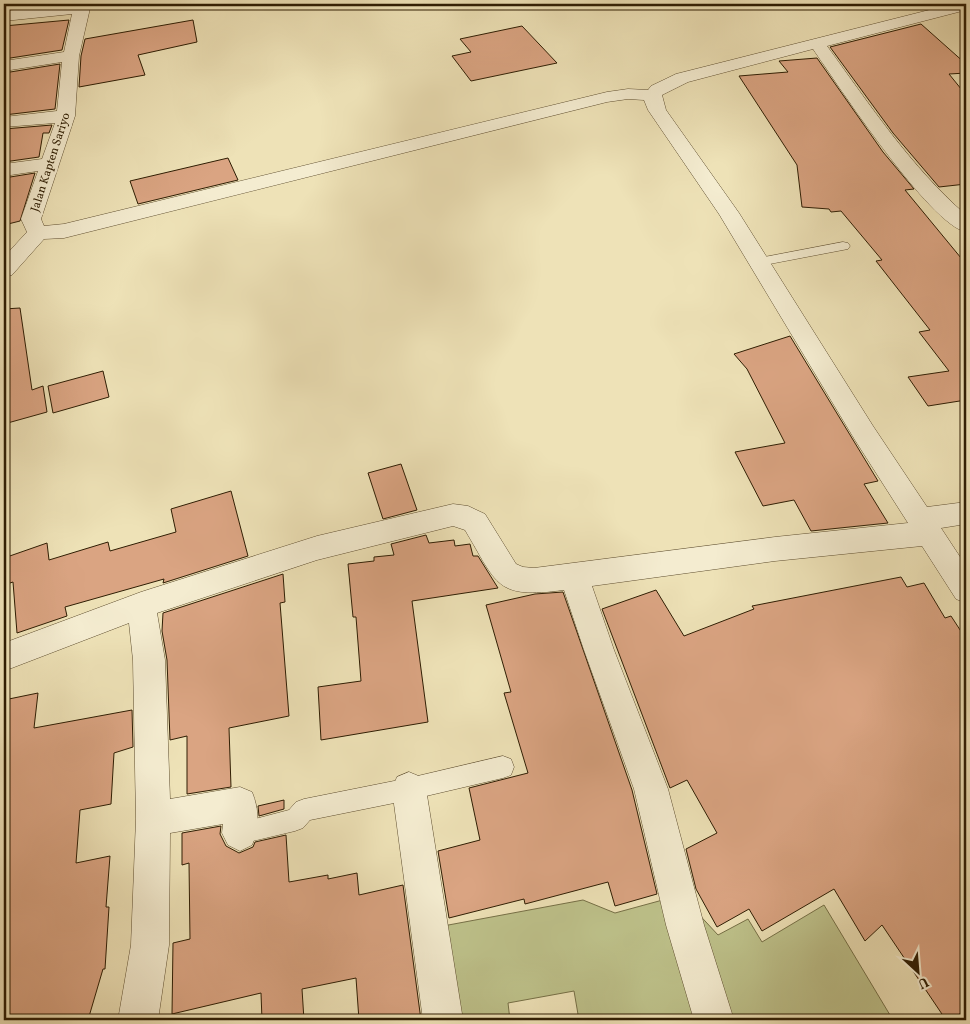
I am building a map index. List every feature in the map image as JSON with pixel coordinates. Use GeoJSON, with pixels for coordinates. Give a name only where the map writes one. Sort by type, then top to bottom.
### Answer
{"type":"FeatureCollection","features":[{"type":"Feature","properties":{"kind":"street"},"geometry":{"type":"LineString","coordinates":[[903,4],[920,16]]}},
{"type":"Feature","properties":{"kind":"street"},"geometry":{"type":"LineString","coordinates":[[4,16],[83,6]]}},
{"type":"Feature","properties":{"kind":"street","name":"Jalan Kapten Sariyo"},"geometry":{"type":"LineString","coordinates":[[22,244],[33,225],[32,219],[66,116],[72,56],[83,6]]}},
{"type":"Feature","properties":{"kind":"street"},"geometry":{"type":"LineString","coordinates":[[965,6],[816,42],[682,78],[663,86],[653,95],[655,105],[662,118],[729,214],[864,433],[966,590]]}},
{"type":"Feature","properties":{"kind":"street"},"geometry":{"type":"LineString","coordinates":[[816,42],[909,168],[936,198],[966,226]]}},
{"type":"Feature","properties":{"kind":"street"},"geometry":{"type":"LineString","coordinates":[[4,66],[72,56]]}},
{"type":"Feature","properties":{"kind":"street","name":"Jalan Kapten Sariyo"},"geometry":{"type":"LineString","coordinates":[[22,244],[64,231],[607,97],[628,94],[653,95]]}},
{"type":"Feature","properties":{"kind":"street"},"geometry":{"type":"LineString","coordinates":[[4,122],[66,116]]}},
{"type":"Feature","properties":{"kind":"street"},"geometry":{"type":"LineString","coordinates":[[4,170],[50,164]]}},
{"type":"Feature","properties":{"kind":"street"},"geometry":{"type":"LineString","coordinates":[[4,270],[22,244]]}},
{"type":"Feature","properties":{"kind":"street"},"geometry":{"type":"LineString","coordinates":[[4,657],[141,605],[317,548],[453,515],[468,516],[475,522],[506,573],[519,580],[534,581],[926,526],[966,513]]}},
{"type":"Feature","properties":{"kind":"street"},"geometry":{"type":"LineString","coordinates":[[574,574],[598,650],[651,788],[685,925],[714,1020]]}},
{"type":"Feature","properties":{"kind":"street"},"geometry":{"type":"LineString","coordinates":[[138,1020],[150,946],[153,820],[149,660],[141,605]]}},
{"type":"Feature","properties":{"kind":"street"},"geometry":{"type":"LineString","coordinates":[[409,789],[443,1020]]}},
{"type":"Feature","properties":{"kind":"street"},"geometry":{"type":"LineString","coordinates":[[153,820],[240,804],[240,833]]}},
{"type":"Feature","properties":{"kind":"lane"},"geometry":{"type":"LineString","coordinates":[[759,262],[843,246]]}},
{"type":"Feature","properties":{"kind":"lane"},"geometry":{"type":"LineString","coordinates":[[240,833],[295,820],[304,810],[409,789],[503,767]]}},
{"type":"Feature","properties":{"kind":"green space"},"geometry":{"type":"Polygon","coordinates":[[[681,895],[718,935],[748,919],[762,942],[824,905],[893,1020],[579,1020],[574,991],[508,1003],[510,1020],[458,1020],[443,926],[583,900],[615,913],[681,895]]]}},
{"type":"Feature","properties":{"kind":"building"},"geometry":{"type":"Polygon","coordinates":[[[69,20],[62,50],[4,59],[4,26],[69,20]]]}},
{"type":"Feature","properties":{"kind":"building"},"geometry":{"type":"Polygon","coordinates":[[[193,20],[197,42],[138,55],[145,75],[79,87],[81,56],[85,39],[193,20]]]}},
{"type":"Feature","properties":{"kind":"building"},"geometry":{"type":"Polygon","coordinates":[[[921,24],[966,64],[966,73],[949,74],[966,95],[966,184],[939,187],[893,133],[830,47],[921,24]]]}},
{"type":"Feature","properties":{"kind":"building"},"geometry":{"type":"Polygon","coordinates":[[[522,26],[557,63],[471,81],[452,56],[471,52],[460,39],[522,26]]]}},
{"type":"Feature","properties":{"kind":"building"},"geometry":{"type":"Polygon","coordinates":[[[817,58],[883,152],[914,189],[905,190],[966,264],[966,400],[928,406],[908,377],[949,371],[919,332],[930,330],[876,261],[882,260],[841,211],[831,212],[829,209],[802,207],[797,165],[739,76],[788,72],[779,61],[817,58]]]}},
{"type":"Feature","properties":{"kind":"building"},"geometry":{"type":"Polygon","coordinates":[[[60,64],[55,109],[4,115],[4,73],[60,64]]]}},
{"type":"Feature","properties":{"kind":"building"},"geometry":{"type":"Polygon","coordinates":[[[52,125],[49,133],[43,133],[39,157],[4,162],[4,129],[52,125]]]}},
{"type":"Feature","properties":{"kind":"building"},"geometry":{"type":"Polygon","coordinates":[[[228,158],[238,180],[138,204],[130,181],[228,158]]]}},
{"type":"Feature","properties":{"kind":"building"},"geometry":{"type":"Polygon","coordinates":[[[35,173],[20,221],[4,225],[4,178],[35,173]]]}},
{"type":"Feature","properties":{"kind":"building"},"geometry":{"type":"Polygon","coordinates":[[[20,308],[32,390],[43,386],[47,412],[4,424],[4,309],[20,308]]]}},
{"type":"Feature","properties":{"kind":"building"},"geometry":{"type":"Polygon","coordinates":[[[790,336],[878,481],[864,484],[888,523],[811,531],[794,500],[763,506],[735,452],[785,443],[747,369],[734,354],[790,336]]]}},
{"type":"Feature","properties":{"kind":"building"},"geometry":{"type":"Polygon","coordinates":[[[103,371],[109,397],[53,413],[48,386],[103,371]]]}},
{"type":"Feature","properties":{"kind":"building"},"geometry":{"type":"Polygon","coordinates":[[[401,464],[417,510],[383,519],[368,473],[401,464]]]}},
{"type":"Feature","properties":{"kind":"building"},"geometry":{"type":"Polygon","coordinates":[[[231,491],[248,556],[163,583],[164,579],[65,607],[67,616],[17,633],[13,582],[4,585],[4,558],[47,543],[49,560],[108,542],[110,551],[176,532],[171,509],[231,491]]]}},
{"type":"Feature","properties":{"kind":"building"},"geometry":{"type":"Polygon","coordinates":[[[426,535],[429,543],[454,540],[455,546],[470,544],[473,556],[478,556],[498,588],[412,601],[428,722],[321,740],[318,687],[361,681],[356,617],[353,617],[348,564],[374,561],[374,557],[394,555],[391,544],[426,535]]]}},
{"type":"Feature","properties":{"kind":"building"},"geometry":{"type":"Polygon","coordinates":[[[283,574],[285,602],[280,603],[289,716],[229,728],[231,787],[187,794],[187,736],[170,740],[167,660],[162,631],[163,613],[283,574]]]}},
{"type":"Feature","properties":{"kind":"building"},"geometry":{"type":"Polygon","coordinates":[[[901,577],[907,587],[924,583],[945,618],[951,616],[966,639],[966,1010],[950,1020],[946,1020],[882,925],[865,941],[834,889],[762,931],[749,909],[717,927],[696,889],[686,849],[717,833],[687,780],[670,788],[602,609],[656,590],[684,636],[754,609],[752,606],[901,577]]]}},
{"type":"Feature","properties":{"kind":"building"},"geometry":{"type":"Polygon","coordinates":[[[563,592],[632,790],[657,894],[615,906],[608,882],[525,904],[524,899],[449,918],[438,851],[480,840],[469,788],[528,773],[504,693],[511,692],[486,605],[535,594],[563,592]]]}},
{"type":"Feature","properties":{"kind":"building"},"geometry":{"type":"Polygon","coordinates":[[[38,693],[34,728],[132,710],[133,747],[114,753],[111,804],[80,810],[76,863],[110,856],[106,907],[109,907],[105,969],[103,969],[88,1020],[4,1020],[4,700],[38,693]]]}},
{"type":"Feature","properties":{"kind":"building"},"geometry":{"type":"Polygon","coordinates":[[[284,800],[284,809],[259,816],[258,806],[284,800]]]}},
{"type":"Feature","properties":{"kind":"building"},"geometry":{"type":"Polygon","coordinates":[[[221,826],[220,834],[226,846],[239,853],[253,847],[255,842],[286,835],[289,882],[328,875],[328,879],[357,873],[359,895],[403,885],[421,1020],[359,1020],[356,978],[302,989],[304,1020],[262,1020],[261,993],[172,1014],[173,943],[190,939],[189,863],[182,865],[182,833],[221,826]]]}}]}
